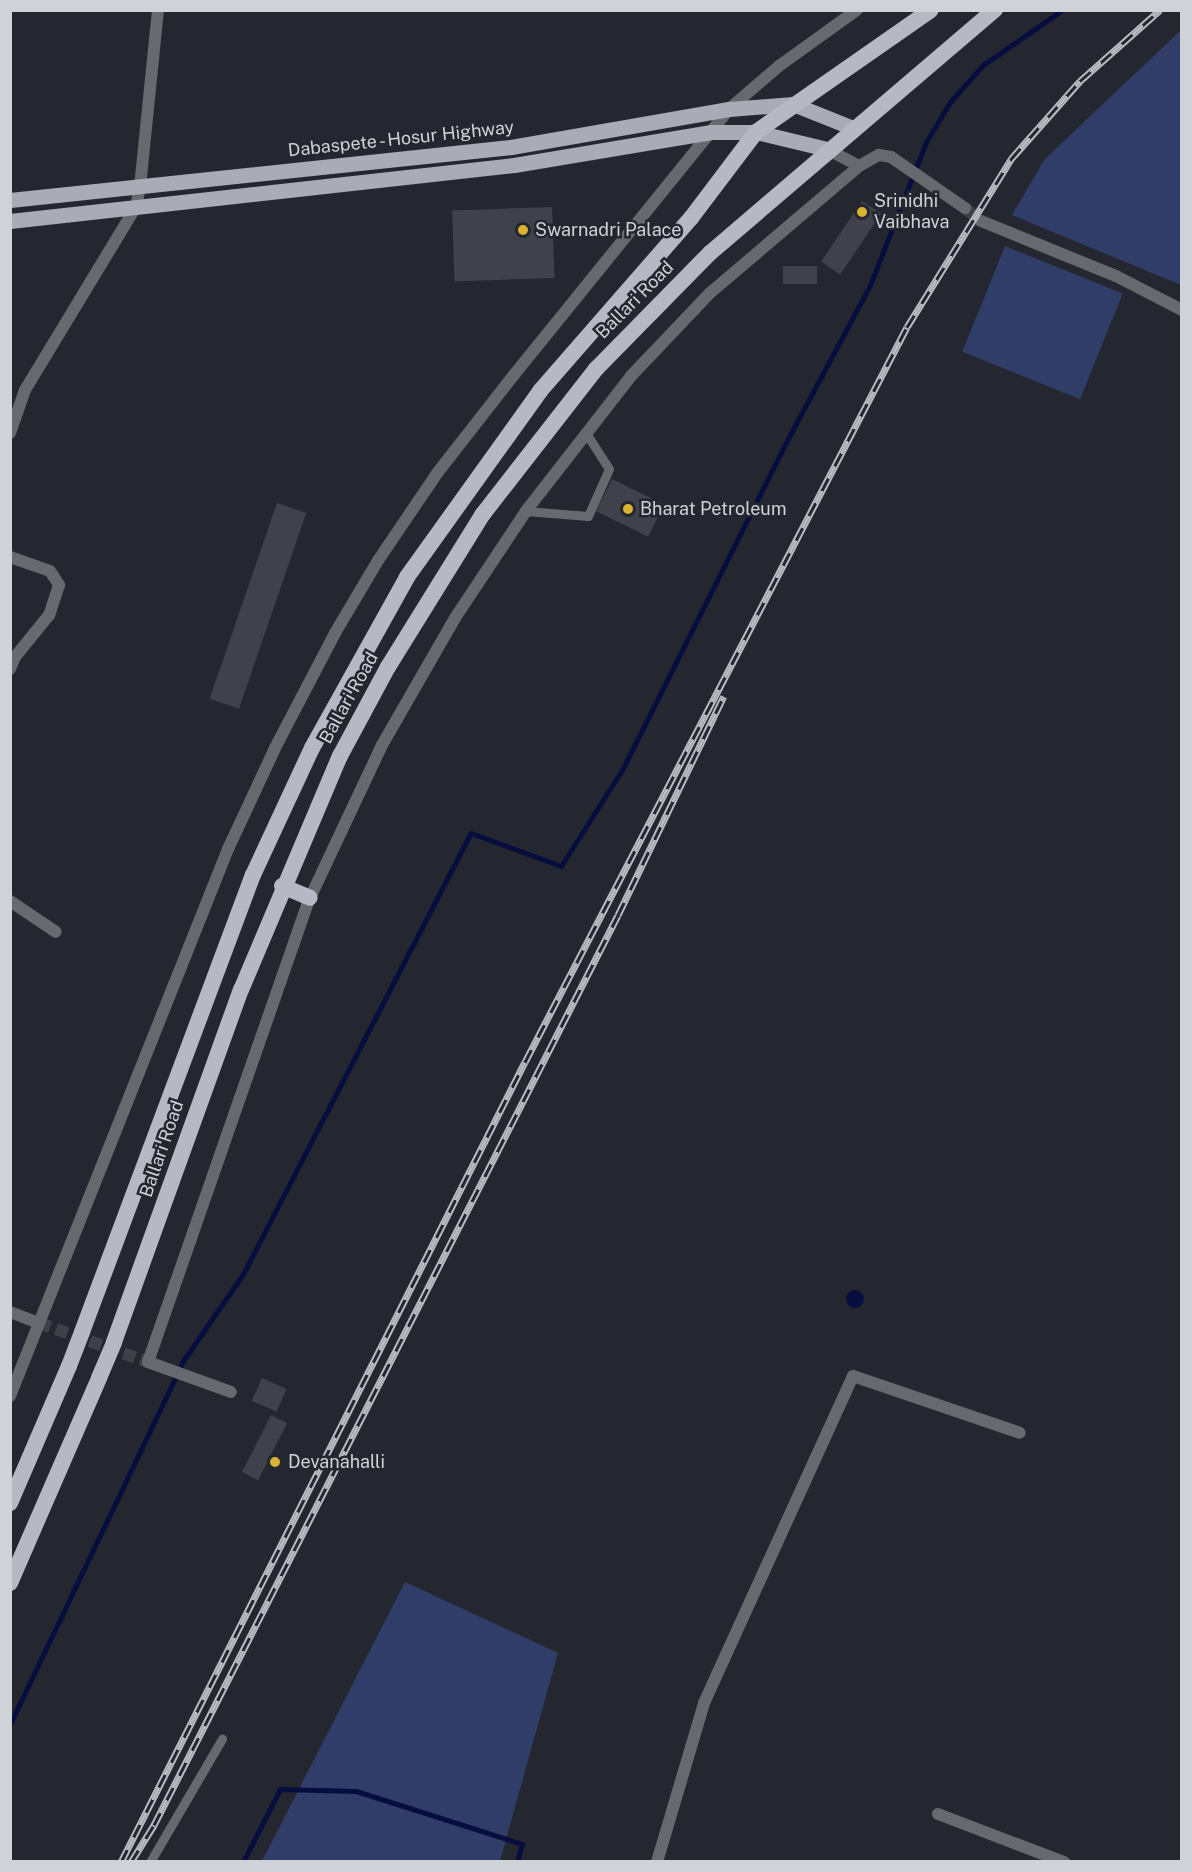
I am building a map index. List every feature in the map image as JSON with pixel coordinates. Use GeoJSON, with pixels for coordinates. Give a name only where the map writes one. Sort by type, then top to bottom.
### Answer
{"type":"FeatureCollection","features":[{"type":"Feature","properties":{"kind":"highway"},"geometry":{"type":"LineString","coordinates":[[793,104],[931,10]]}},
{"type":"Feature","properties":{"kind":"highway","name":"Ballari Road"},"geometry":{"type":"LineString","coordinates":[[10,1583],[114,1342],[208,1077],[282,886],[340,756],[377,687],[483,514],[596,369],[710,253],[827,149],[995,10]]}},
{"type":"Feature","properties":{"kind":"highway","name":"Ballari Road"},"geometry":{"type":"LineString","coordinates":[[10,1503],[69,1366],[249,885],[312,748],[365,648],[406,577],[540,391],[691,218],[756,132],[793,104]]}},
{"type":"Feature","properties":{"kind":"highway"},"geometry":{"type":"LineString","coordinates":[[282,886],[310,898]]}},
{"type":"Feature","properties":{"kind":"main road","name":"Dabaspete - Hosur Highway"},"geometry":{"type":"LineString","coordinates":[[10,200],[511,147],[729,110],[793,104]]}},
{"type":"Feature","properties":{"kind":"main road"},"geometry":{"type":"LineString","coordinates":[[793,104],[853,128]]}},
{"type":"Feature","properties":{"kind":"main road","name":"Dabaspete - Hosur Highway"},"geometry":{"type":"LineString","coordinates":[[10,220],[514,165],[711,132],[756,132],[827,149]]}},
{"type":"Feature","properties":{"kind":"street"},"geometry":{"type":"LineString","coordinates":[[10,433],[14,413],[25,390],[135,207],[140,187],[158,10]]}},
{"type":"Feature","properties":{"kind":"street"},"geometry":{"type":"LineString","coordinates":[[10,1396],[228,849],[274,748],[334,633],[438,472],[729,110],[779,66],[857,10]]}},
{"type":"Feature","properties":{"kind":"street"},"geometry":{"type":"LineString","coordinates":[[827,149],[860,166]]}},
{"type":"Feature","properties":{"kind":"street"},"geometry":{"type":"LineString","coordinates":[[231,1392],[148,1362],[310,898],[382,745],[456,618],[526,511],[631,376],[711,293],[860,166],[879,155],[891,157],[965,208]]}},
{"type":"Feature","properties":{"kind":"street"},"geometry":{"type":"LineString","coordinates":[[981,221],[1116,276],[1182,310]]}},
{"type":"Feature","properties":{"kind":"street"},"geometry":{"type":"LineString","coordinates":[[10,557],[50,571],[59,585],[49,615],[11,666]]}},
{"type":"Feature","properties":{"kind":"street"},"geometry":{"type":"LineString","coordinates":[[10,900],[56,932]]}},
{"type":"Feature","properties":{"kind":"street"},"geometry":{"type":"LineString","coordinates":[[10,1312],[39,1323]]}},
{"type":"Feature","properties":{"kind":"street"},"geometry":{"type":"LineString","coordinates":[[657,1862],[704,1702],[853,1376],[1020,1433]]}},
{"type":"Feature","properties":{"kind":"street"},"geometry":{"type":"LineString","coordinates":[[938,1814],[1064,1862]]}},
{"type":"Feature","properties":{"kind":"lane"},"geometry":{"type":"LineString","coordinates":[[526,511],[588,516],[609,469],[586,433]]}},
{"type":"Feature","properties":{"kind":"lane"},"geometry":{"type":"LineString","coordinates":[[150,1862],[222,1739]]}},
{"type":"Feature","properties":{"kind":"shaded area"},"geometry":{"type":"Polygon","coordinates":[[[1181,30],[1181,285],[1012,215],[1044,160],[1181,30]]]}},
{"type":"Feature","properties":{"kind":"shaded area"},"geometry":{"type":"Polygon","coordinates":[[[1005,246],[1123,294],[1080,399],[962,352],[1005,246]]]}},
{"type":"Feature","properties":{"kind":"shaded area"},"geometry":{"type":"Polygon","coordinates":[[[851,1290],[859,1290],[864,1295],[862,1306],[851,1308],[846,1303],[846,1295],[851,1290]]]}},
{"type":"Feature","properties":{"kind":"shaded area"},"geometry":{"type":"Polygon","coordinates":[[[405,1582],[558,1653],[500,1861],[262,1861],[405,1582]]]}},
{"type":"Feature","properties":{"kind":"building"},"geometry":{"type":"Polygon","coordinates":[[[862,201],[881,214],[840,274],[821,262],[862,201]]]}},
{"type":"Feature","properties":{"kind":"building"},"geometry":{"type":"Polygon","coordinates":[[[552,207],[554,278],[455,281],[452,210],[552,207]]]}},
{"type":"Feature","properties":{"kind":"building"},"geometry":{"type":"Polygon","coordinates":[[[783,266],[817,266],[817,284],[783,284],[783,266]]]}},
{"type":"Feature","properties":{"kind":"building"},"geometry":{"type":"Polygon","coordinates":[[[612,479],[664,504],[648,537],[596,511],[612,479]]]}},
{"type":"Feature","properties":{"kind":"building"},"geometry":{"type":"Polygon","coordinates":[[[277,503],[306,513],[239,709],[210,699],[277,503]]]}},
{"type":"Feature","properties":{"kind":"building"},"geometry":{"type":"Polygon","coordinates":[[[262,1378],[287,1389],[276,1412],[252,1401],[262,1378]]]}},
{"type":"Feature","properties":{"kind":"building"},"geometry":{"type":"Polygon","coordinates":[[[271,1415],[287,1423],[258,1480],[242,1472],[271,1415]]]}},
{"type":"Feature","properties":{"kind":"waterway"},"geometry":{"type":"LineString","coordinates":[[10,1724],[183,1361],[243,1274],[471,833],[561,866],[622,770],[783,448],[870,285],[926,142],[950,102],[983,65],[1062,10]]}},
{"type":"Feature","properties":{"kind":"waterway"},"geometry":{"type":"LineString","coordinates":[[243,1862],[280,1789],[356,1791],[522,1844],[517,1862]]}},
{"type":"Feature","properties":{"kind":"tunnel"},"geometry":{"type":"LineString","coordinates":[[965,208],[981,221]]}},
{"type":"Feature","properties":{"kind":"tunnel"},"geometry":{"type":"LineString","coordinates":[[39,1323],[148,1362]]}},
{"type":"Feature","properties":{"kind":"railway"},"geometry":{"type":"LineString","coordinates":[[121,1862],[525,1062],[907,327],[1011,159],[1080,81],[1160,10]]}},
{"type":"Feature","properties":{"kind":"railway"},"geometry":{"type":"LineString","coordinates":[[131,1862],[154,1825],[618,915],[724,696]]}},
{"type":"Feature","properties":{"kind":"place","name":"Srinidhi Vaibhava"},"geometry":{"type":"Point","coordinates":[862,212]}},
{"type":"Feature","properties":{"kind":"place","name":"Swarnadri Palace"},"geometry":{"type":"Point","coordinates":[523,230]}},
{"type":"Feature","properties":{"kind":"place","name":"Bharat Petroleum"},"geometry":{"type":"Point","coordinates":[628,509]}},
{"type":"Feature","properties":{"kind":"place","name":"Devanahalli"},"geometry":{"type":"Point","coordinates":[275,1462]}}]}
